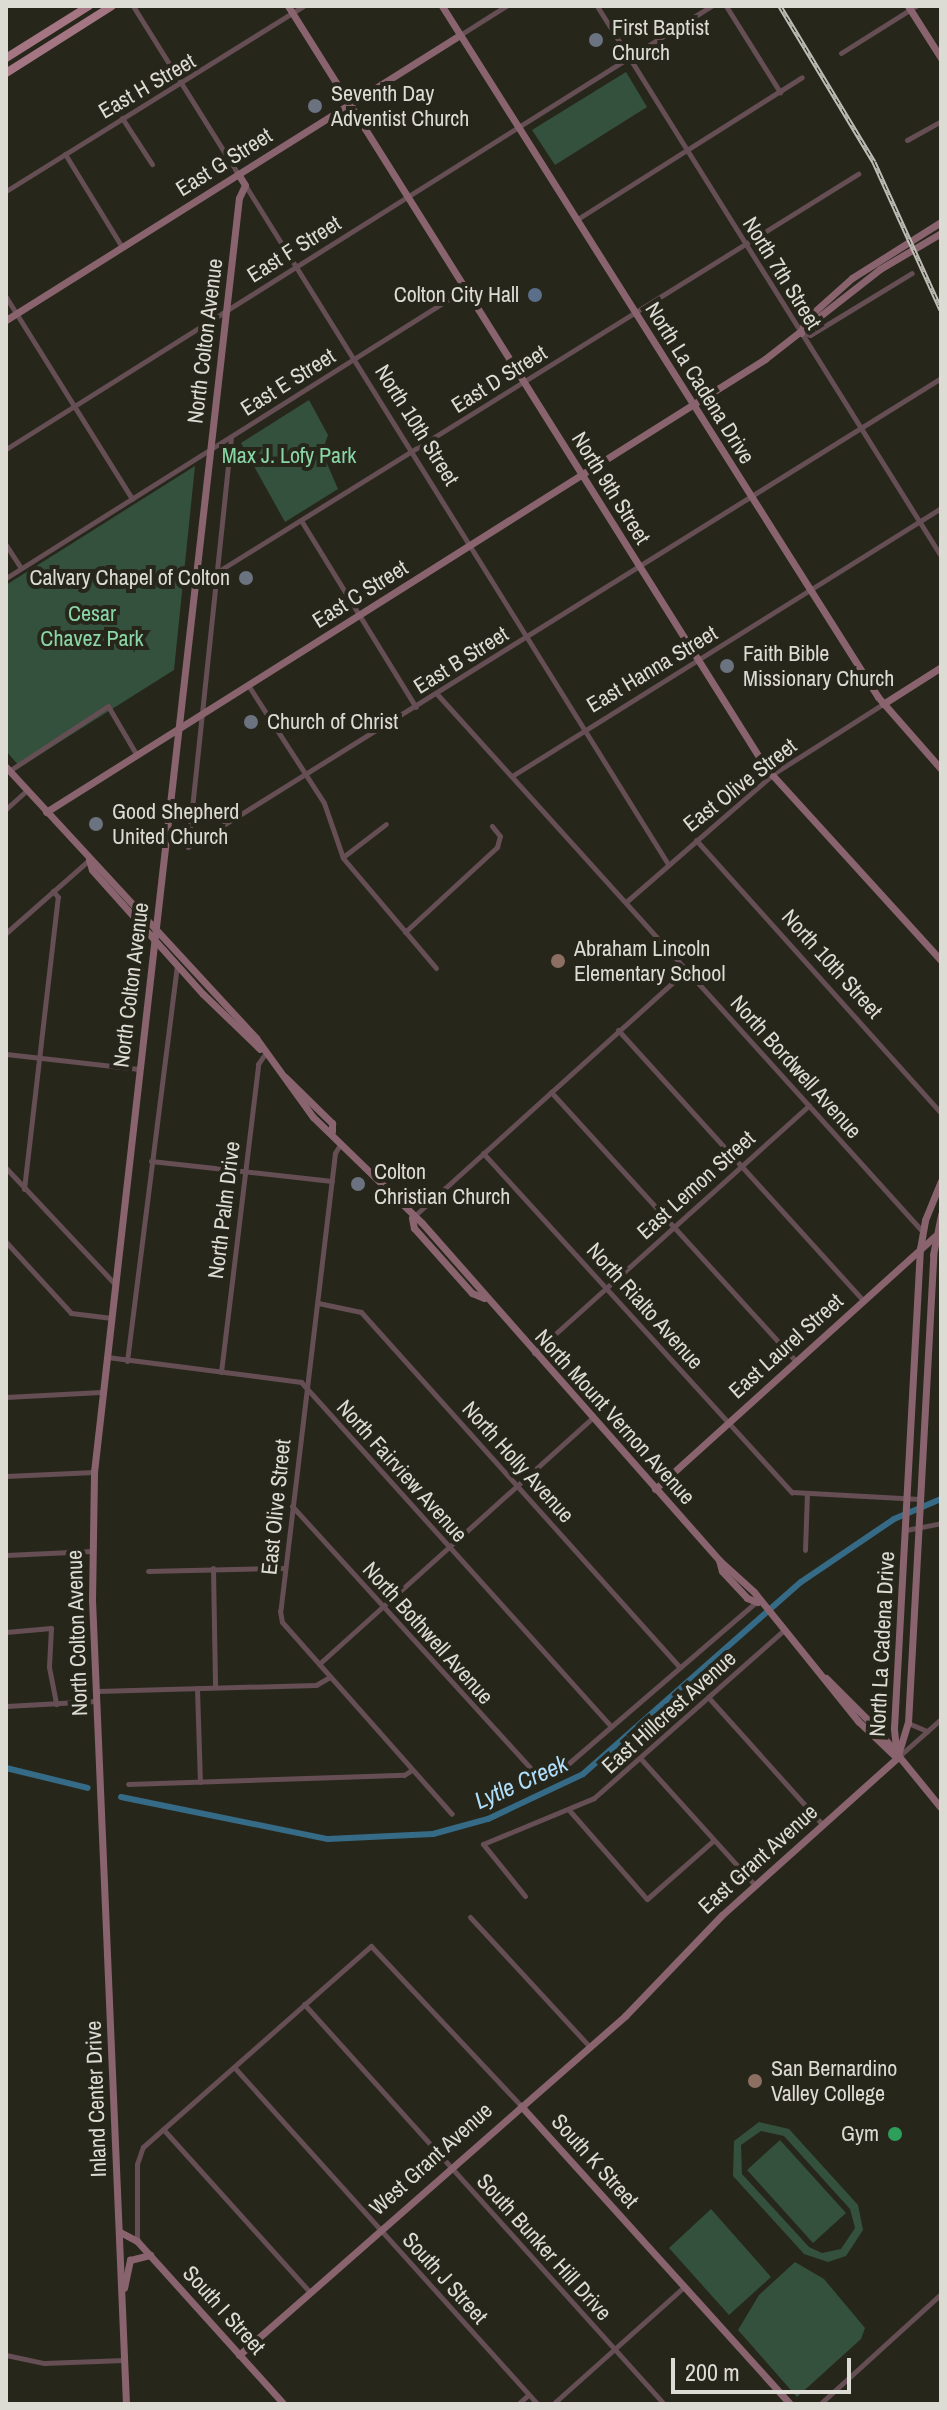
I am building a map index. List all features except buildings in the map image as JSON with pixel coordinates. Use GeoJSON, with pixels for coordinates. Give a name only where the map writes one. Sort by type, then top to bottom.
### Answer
{"type":"FeatureCollection","features":[{"type":"Feature","properties":{"kind":"main road"},"geometry":{"type":"LineString","coordinates":[[6,58],[89,6]]}},
{"type":"Feature","properties":{"kind":"main road"},"geometry":{"type":"LineString","coordinates":[[6,73],[112,6]]}},
{"type":"Feature","properties":{"kind":"street","name":"North 10th Street"},"geometry":{"type":"LineString","coordinates":[[133,6],[668,864]]}},
{"type":"Feature","properties":{"kind":"street","name":"East H Street"},"geometry":{"type":"LineString","coordinates":[[6,191],[273,28],[290,10],[303,6]]}},
{"type":"Feature","properties":{"kind":"street","name":"North La Cadena Drive"},"geometry":{"type":"LineString","coordinates":[[442,6],[883,704],[941,769]]}},
{"type":"Feature","properties":{"kind":"street"},"geometry":{"type":"LineString","coordinates":[[460,35],[506,6]]}},
{"type":"Feature","properties":{"kind":"street","name":"North 7th Street"},"geometry":{"type":"LineString","coordinates":[[597,6],[941,556]]}},
{"type":"Feature","properties":{"kind":"street","name":"East F Street"},"geometry":{"type":"LineString","coordinates":[[6,449],[711,6]]}},
{"type":"Feature","properties":{"kind":"street"},"geometry":{"type":"LineString","coordinates":[[726,6],[780,92]]}},
{"type":"Feature","properties":{"kind":"street"},"geometry":{"type":"LineString","coordinates":[[841,53],[911,7],[941,58]]}},
{"type":"Feature","properties":{"kind":"street","name":"North 9th Street"},"geometry":{"type":"LineString","coordinates":[[290,10],[698,660],[773,774],[941,960]]}},
{"type":"Feature","properties":{"kind":"street","name":"East G Street"},"geometry":{"type":"LineString","coordinates":[[6,320],[460,35]]}},
{"type":"Feature","properties":{"kind":"street"},"geometry":{"type":"LineString","coordinates":[[576,220],[802,77]]}},
{"type":"Feature","properties":{"kind":"street"},"geometry":{"type":"LineString","coordinates":[[122,118],[152,164]]}},
{"type":"Feature","properties":{"kind":"street"},"geometry":{"type":"LineString","coordinates":[[907,140],[941,121]]}},
{"type":"Feature","properties":{"kind":"street"},"geometry":{"type":"LineString","coordinates":[[65,154],[122,247]]}},
{"type":"Feature","properties":{"kind":"street","name":"East D Street"},"geometry":{"type":"LineString","coordinates":[[217,572],[858,174]]}},
{"type":"Feature","properties":{"kind":"street","name":"North Colton Avenue"},"geometry":{"type":"LineString","coordinates":[[101,1792],[92,1551],[94,1472],[101,1392],[239,198],[245,185]]}},
{"type":"Feature","properties":{"kind":"street"},"geometry":{"type":"LineString","coordinates":[[801,333],[805,320],[861,271],[941,222]]}},
{"type":"Feature","properties":{"kind":"street"},"geometry":{"type":"LineString","coordinates":[[801,333],[880,269],[941,233]]}},
{"type":"Feature","properties":{"kind":"street"},"geometry":{"type":"LineString","coordinates":[[801,333],[810,335],[912,273]]}},
{"type":"Feature","properties":{"kind":"street","name":"East E Street"},"geometry":{"type":"LineString","coordinates":[[6,578],[465,289]]}},
{"type":"Feature","properties":{"kind":"street"},"geometry":{"type":"LineString","coordinates":[[6,297],[132,499]]}},
{"type":"Feature","properties":{"kind":"street","name":"East C Street"},"geometry":{"type":"LineString","coordinates":[[46,812],[693,405],[801,333]]}},
{"type":"Feature","properties":{"kind":"street","name":"East B Street"},"geometry":{"type":"LineString","coordinates":[[188,847],[941,378]]}},
{"type":"Feature","properties":{"kind":"street","name":"North Colton Avenue"},"geometry":{"type":"LineString","coordinates":[[188,847],[231,437]]}},
{"type":"Feature","properties":{"kind":"street","name":"East Hanna Street"},"geometry":{"type":"LineString","coordinates":[[512,776],[941,508]]}},
{"type":"Feature","properties":{"kind":"street"},"geometry":{"type":"LineString","coordinates":[[302,522],[416,707]]}},
{"type":"Feature","properties":{"kind":"street"},"geometry":{"type":"LineString","coordinates":[[6,545],[21,568]]}},
{"type":"Feature","properties":{"kind":"street"},"geometry":{"type":"LineString","coordinates":[[883,704],[941,667]]}},
{"type":"Feature","properties":{"kind":"street"},"geometry":{"type":"LineString","coordinates":[[248,684],[335,825],[343,858],[436,968]]}},
{"type":"Feature","properties":{"kind":"street","name":"North Bordwell Avenue"},"geometry":{"type":"LineString","coordinates":[[437,694],[922,1232],[935,1238],[941,1254]]}},
{"type":"Feature","properties":{"kind":"street","name":"East Olive Street"},"geometry":{"type":"LineString","coordinates":[[626,902],[773,774],[883,704]]}},
{"type":"Feature","properties":{"kind":"street"},"geometry":{"type":"LineString","coordinates":[[8,769],[108,706],[136,754]]}},
{"type":"Feature","properties":{"kind":"street","name":"North Mount Vernon Avenue"},"geometry":{"type":"LineString","coordinates":[[8,769],[89,860],[156,927],[284,1076],[313,1117],[332,1131],[412,1218],[414,1228],[472,1293],[484,1298],[719,1560],[729,1564],[757,1602],[883,1749],[897,1758],[941,1808]]}},
{"type":"Feature","properties":{"kind":"street"},"geometry":{"type":"LineString","coordinates":[[6,809],[27,790]]}},
{"type":"Feature","properties":{"kind":"street"},"geometry":{"type":"LineString","coordinates":[[343,858],[386,824]]}},
{"type":"Feature","properties":{"kind":"street"},"geometry":{"type":"LineString","coordinates":[[405,932],[497,847],[500,836],[492,826]]}},
{"type":"Feature","properties":{"kind":"street","name":"North 10th Street"},"geometry":{"type":"LineString","coordinates":[[696,840],[941,1113]]}},
{"type":"Feature","properties":{"kind":"street"},"geometry":{"type":"LineString","coordinates":[[6,933],[89,860]]}},
{"type":"Feature","properties":{"kind":"street","name":"North Mount Vernon Avenue"},"geometry":{"type":"LineString","coordinates":[[89,860],[92,870],[177,965],[249,1044],[262,1052]]}},
{"type":"Feature","properties":{"kind":"street"},"geometry":{"type":"LineString","coordinates":[[24,1189],[58,897],[53,891]]}},
{"type":"Feature","properties":{"kind":"street","name":"North Colton Avenue"},"geometry":{"type":"LineString","coordinates":[[127,1361],[177,965]]}},
{"type":"Feature","properties":{"kind":"street"},"geometry":{"type":"LineString","coordinates":[[412,1218],[688,969]]}},
{"type":"Feature","properties":{"kind":"street"},"geometry":{"type":"LineString","coordinates":[[618,1030],[864,1301]]}},
{"type":"Feature","properties":{"kind":"street","name":"North Palm Drive"},"geometry":{"type":"LineString","coordinates":[[221,1372],[258,1064],[262,1052]]}},
{"type":"Feature","properties":{"kind":"street"},"geometry":{"type":"LineString","coordinates":[[6,1054],[139,1069]]}},
{"type":"Feature","properties":{"kind":"street"},"geometry":{"type":"LineString","coordinates":[[551,1092],[796,1361]]}},
{"type":"Feature","properties":{"kind":"street","name":"East Lemon Street"},"geometry":{"type":"LineString","coordinates":[[534,1353],[809,1105]]}},
{"type":"Feature","properties":{"kind":"street","name":"East Olive Street"},"geometry":{"type":"LineString","coordinates":[[342,1142],[332,1181],[306,1388],[285,1568],[282,1622],[452,1814]]}},
{"type":"Feature","properties":{"kind":"street","name":"North Rialto Avenue"},"geometry":{"type":"LineString","coordinates":[[483,1153],[792,1492],[907,1501],[921,1499]]}},
{"type":"Feature","properties":{"kind":"street"},"geometry":{"type":"LineString","coordinates":[[151,1161],[332,1181]]}},
{"type":"Feature","properties":{"kind":"street"},"geometry":{"type":"LineString","coordinates":[[6,1168],[114,1283]]}},
{"type":"Feature","properties":{"kind":"street","name":"North La Cadena Drive"},"geometry":{"type":"LineString","coordinates":[[897,1758],[893,1739],[920,1249],[922,1232],[941,1181]]}},
{"type":"Feature","properties":{"kind":"street","name":"North La Cadena Drive"},"geometry":{"type":"LineString","coordinates":[[897,1758],[908,1723],[932,1273],[935,1238],[941,1215]]}},
{"type":"Feature","properties":{"kind":"street","name":"East Laurel Street"},"geometry":{"type":"LineString","coordinates":[[655,1489],[935,1238]]}},
{"type":"Feature","properties":{"kind":"street"},"geometry":{"type":"LineString","coordinates":[[6,1242],[71,1313],[110,1318]]}},
{"type":"Feature","properties":{"kind":"street"},"geometry":{"type":"LineString","coordinates":[[932,1273],[941,1266]]}},
{"type":"Feature","properties":{"kind":"street"},"geometry":{"type":"LineString","coordinates":[[897,1270],[911,1270],[918,1279]]}},
{"type":"Feature","properties":{"kind":"street","name":"North Holly Avenue"},"geometry":{"type":"LineString","coordinates":[[318,1303],[361,1312],[680,1667]]}},
{"type":"Feature","properties":{"kind":"street"},"geometry":{"type":"LineString","coordinates":[[914,1351],[928,1351]]}},
{"type":"Feature","properties":{"kind":"street"},"geometry":{"type":"LineString","coordinates":[[106,1357],[301,1382],[306,1388]]}},
{"type":"Feature","properties":{"kind":"street","name":"North Fairview Avenue"},"geometry":{"type":"LineString","coordinates":[[306,1388],[611,1726]]}},
{"type":"Feature","properties":{"kind":"street"},"geometry":{"type":"LineString","coordinates":[[6,1397],[101,1392]]}},
{"type":"Feature","properties":{"kind":"street"},"geometry":{"type":"LineString","coordinates":[[319,1664],[591,1419]]}},
{"type":"Feature","properties":{"kind":"street"},"geometry":{"type":"LineString","coordinates":[[6,1476],[94,1472]]}},
{"type":"Feature","properties":{"kind":"street"},"geometry":{"type":"LineString","coordinates":[[805,1550],[807,1494]]}},
{"type":"Feature","properties":{"kind":"street","name":"North Bothwell Avenue"},"geometry":{"type":"LineString","coordinates":[[292,1506],[541,1780]]}},
{"type":"Feature","properties":{"kind":"street"},"geometry":{"type":"LineString","coordinates":[[906,1526],[941,1523]]}},
{"type":"Feature","properties":{"kind":"street"},"geometry":{"type":"LineString","coordinates":[[6,1555],[92,1551]]}},
{"type":"Feature","properties":{"kind":"street"},"geometry":{"type":"LineString","coordinates":[[213,1568],[215,1687]]}},
{"type":"Feature","properties":{"kind":"street"},"geometry":{"type":"LineString","coordinates":[[148,1571],[285,1568]]}},
{"type":"Feature","properties":{"kind":"street","name":"East Hillcrest Avenue"},"geometry":{"type":"LineString","coordinates":[[541,1780],[611,1726],[757,1602]]}},
{"type":"Feature","properties":{"kind":"street"},"geometry":{"type":"LineString","coordinates":[[6,1632],[51,1628],[49,1667],[56,1704]]}},
{"type":"Feature","properties":{"kind":"street","name":"East Hillcrest Avenue"},"geometry":{"type":"LineString","coordinates":[[525,1896],[483,1844],[490,1837],[569,1810],[594,1798],[783,1631]]}},
{"type":"Feature","properties":{"kind":"street"},"geometry":{"type":"LineString","coordinates":[[897,1669],[912,1669]]}},
{"type":"Feature","properties":{"kind":"street"},"geometry":{"type":"LineString","coordinates":[[97,1691],[316,1685],[330,1677]]}},
{"type":"Feature","properties":{"kind":"street"},"geometry":{"type":"LineString","coordinates":[[197,1688],[200,1782]]}},
{"type":"Feature","properties":{"kind":"street"},"geometry":{"type":"LineString","coordinates":[[708,1697],[823,1825]]}},
{"type":"Feature","properties":{"kind":"street"},"geometry":{"type":"LineString","coordinates":[[6,1706],[97,1701]]}},
{"type":"Feature","properties":{"kind":"street"},"geometry":{"type":"LineString","coordinates":[[897,1758],[941,1719]]}},
{"type":"Feature","properties":{"kind":"street"},"geometry":{"type":"LineString","coordinates":[[908,1723],[927,1731]]}},
{"type":"Feature","properties":{"kind":"street","name":"East Grant Avenue"},"geometry":{"type":"LineString","coordinates":[[648,1993],[755,1885],[897,1758]]}},
{"type":"Feature","properties":{"kind":"street"},"geometry":{"type":"LineString","coordinates":[[641,1759],[755,1885]]}},
{"type":"Feature","properties":{"kind":"street"},"geometry":{"type":"LineString","coordinates":[[128,1784],[404,1775],[412,1770]]}},
{"type":"Feature","properties":{"kind":"street","name":"Inland Center Drive"},"geometry":{"type":"LineString","coordinates":[[101,1792],[126,2404]]}},
{"type":"Feature","properties":{"kind":"street"},"geometry":{"type":"LineString","coordinates":[[569,1810],[647,1899],[714,1840]]}},
{"type":"Feature","properties":{"kind":"street"},"geometry":{"type":"LineString","coordinates":[[470,1917],[590,2047]]}},
{"type":"Feature","properties":{"kind":"street","name":"South K Street"},"geometry":{"type":"LineString","coordinates":[[304,2004],[371,1946],[521,2106],[790,2404]]}},
{"type":"Feature","properties":{"kind":"street","name":"West Grant Avenue"},"geometry":{"type":"LineString","coordinates":[[239,2355],[648,1993]]}},
{"type":"Feature","properties":{"kind":"street"},"geometry":{"type":"LineString","coordinates":[[137,2241],[138,2154],[304,2004]]}},
{"type":"Feature","properties":{"kind":"street","name":"South Bunker Hill Drive"},"geometry":{"type":"LineString","coordinates":[[304,2004],[664,2404]]}},
{"type":"Feature","properties":{"kind":"street","name":"South J Street"},"geometry":{"type":"LineString","coordinates":[[234,2067],[537,2404]]}},
{"type":"Feature","properties":{"kind":"street"},"geometry":{"type":"LineString","coordinates":[[163,2129],[310,2292]]}},
{"type":"Feature","properties":{"kind":"street","name":"South I Street"},"geometry":{"type":"LineString","coordinates":[[120,2232],[137,2241],[284,2404]]}},
{"type":"Feature","properties":{"kind":"street"},"geometry":{"type":"LineString","coordinates":[[123,2290],[130,2260],[150,2255]]}},
{"type":"Feature","properties":{"kind":"street"},"geometry":{"type":"LineString","coordinates":[[553,2404],[684,2287]]}},
{"type":"Feature","properties":{"kind":"street"},"geometry":{"type":"LineString","coordinates":[[820,2404],[941,2294]]}},
{"type":"Feature","properties":{"kind":"street"},"geometry":{"type":"LineString","coordinates":[[6,2355],[44,2363],[125,2360]]}},
{"type":"Feature","properties":{"kind":"street"},"geometry":{"type":"LineString","coordinates":[[518,2404],[528,2395]]}},
{"type":"Feature","properties":{"kind":"green space"},"geometry":{"type":"Polygon","coordinates":[[[626,72],[647,107],[555,165],[532,130],[626,72]]]}},
{"type":"Feature","properties":{"kind":"green space","name":"Max J. Lofy Park"},"geometry":{"type":"Polygon","coordinates":[[[309,400],[328,435],[322,452],[338,489],[285,522],[241,443],[309,400]]]}},
{"type":"Feature","properties":{"kind":"green space","name":"Cesar Chavez Park"},"geometry":{"type":"Polygon","coordinates":[[[195,466],[174,670],[20,767],[6,751],[6,585],[195,466]]]}},
{"type":"Feature","properties":{"kind":"green space"},"geometry":{"type":"Polygon","coordinates":[[[759,2122],[789,2129],[858,2205],[863,2230],[846,2256],[828,2262],[804,2254],[733,2176],[734,2141],[759,2122]],[[761,2131],[741,2145],[742,2174],[809,2247],[822,2253],[841,2249],[855,2228],[850,2209],[784,2136],[761,2131]]]}},
{"type":"Feature","properties":{"kind":"green space"},"geometry":{"type":"Polygon","coordinates":[[[780,2140],[846,2213],[813,2243],[747,2170],[780,2140]]]}},
{"type":"Feature","properties":{"kind":"green space"},"geometry":{"type":"Polygon","coordinates":[[[711,2209],[771,2277],[729,2315],[669,2248],[711,2209]]]}},
{"type":"Feature","properties":{"kind":"green space"},"geometry":{"type":"Polygon","coordinates":[[[795,2262],[824,2279],[865,2328],[861,2339],[797,2397],[738,2330],[759,2295],[795,2262]]]}},
{"type":"Feature","properties":{"kind":"waterway","name":"Lytle Creek"},"geometry":{"type":"LineString","coordinates":[[121,1797],[328,1839],[433,1834],[488,1819],[583,1774],[801,1582],[894,1519],[941,1499]]}},
{"type":"Feature","properties":{"kind":"waterway","name":"Lytle Creek"},"geometry":{"type":"LineString","coordinates":[[6,1768],[88,1788]]}},
{"type":"Feature","properties":{"kind":"railway"},"geometry":{"type":"LineString","coordinates":[[780,6],[874,162],[941,310]]}},
{"type":"Feature","properties":{"kind":"place","name":"First Baptist Church"},"geometry":{"type":"Point","coordinates":[596,40]}},
{"type":"Feature","properties":{"kind":"place","name":"Seventh Day Adventist Church"},"geometry":{"type":"Point","coordinates":[315,106]}},
{"type":"Feature","properties":{"kind":"place","name":"Colton City Hall"},"geometry":{"type":"Point","coordinates":[535,295]}},
{"type":"Feature","properties":{"kind":"place","name":"Calvary Chapel of Colton"},"geometry":{"type":"Point","coordinates":[246,578]}},
{"type":"Feature","properties":{"kind":"place","name":"Faith Bible Missionary Church"},"geometry":{"type":"Point","coordinates":[727,666]}},
{"type":"Feature","properties":{"kind":"place","name":"Church of Christ"},"geometry":{"type":"Point","coordinates":[251,722]}},
{"type":"Feature","properties":{"kind":"place","name":"Good Shepherd United Church"},"geometry":{"type":"Point","coordinates":[96,824]}},
{"type":"Feature","properties":{"kind":"place","name":"Abraham Lincoln Elementary School"},"geometry":{"type":"Point","coordinates":[558,961]}},
{"type":"Feature","properties":{"kind":"place","name":"Colton Christian Church"},"geometry":{"type":"Point","coordinates":[358,1184]}},
{"type":"Feature","properties":{"kind":"place","name":"San Bernardino Valley College"},"geometry":{"type":"Point","coordinates":[755,2081]}},
{"type":"Feature","properties":{"kind":"place","name":"Gym"},"geometry":{"type":"Point","coordinates":[895,2134]}}]}
